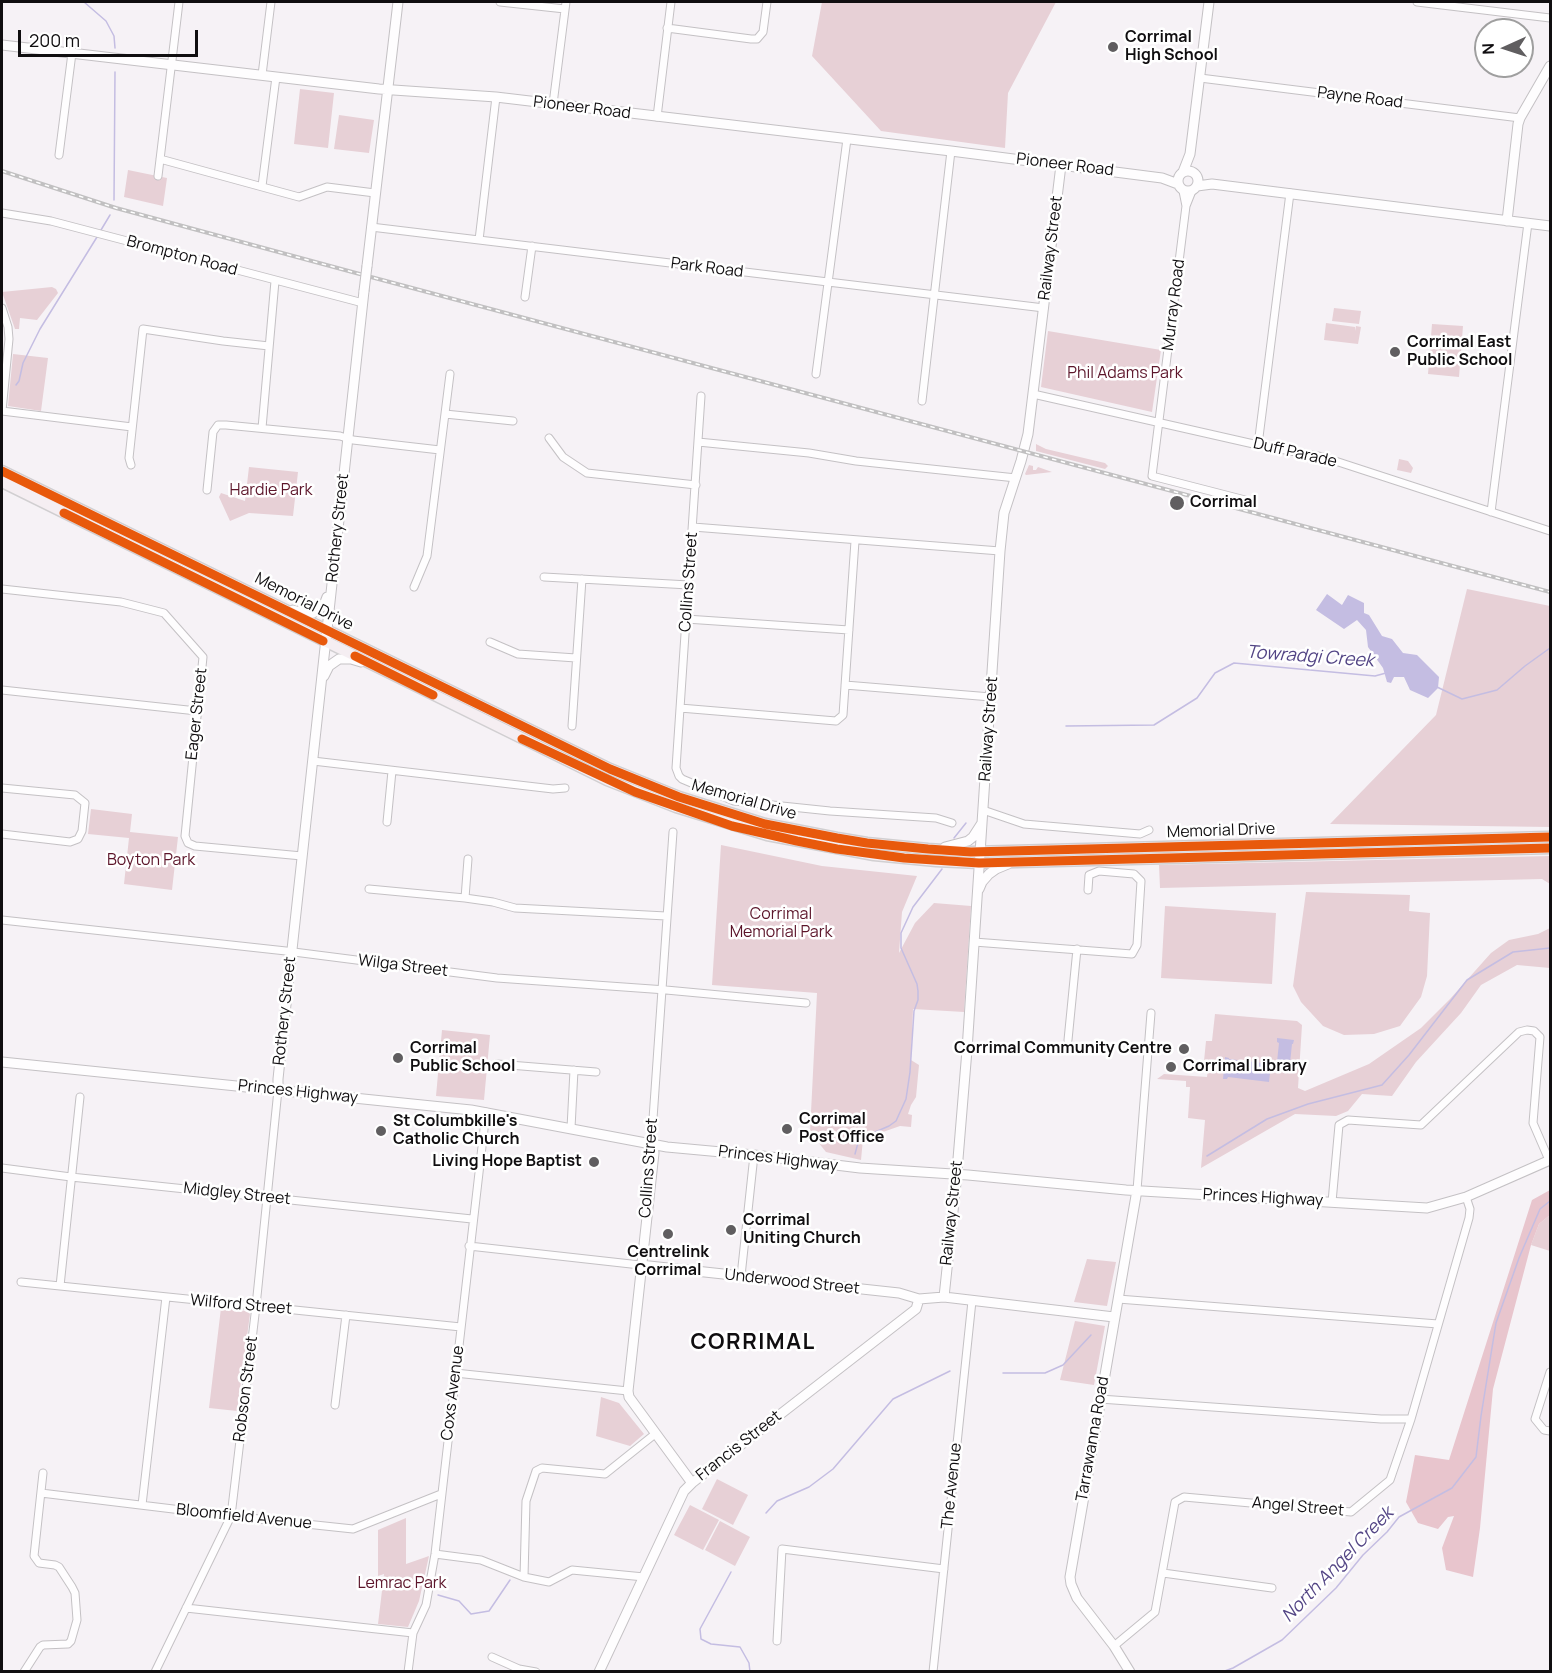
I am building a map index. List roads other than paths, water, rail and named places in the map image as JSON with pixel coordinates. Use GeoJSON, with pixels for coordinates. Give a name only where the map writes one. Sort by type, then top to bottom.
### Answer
{"type":"FeatureCollection","features":[{"type":"Feature","properties":{"kind":"main road","name":"Rothery Street"},"geometry":{"type":"LineString","coordinates":[[278,1090],[347,438],[398,2]]}},
{"type":"Feature","properties":{"kind":"main road","name":"Murray Road"},"geometry":{"type":"LineString","coordinates":[[1188,181],[1209,2]]}},
{"type":"Feature","properties":{"kind":"main road","name":"Pioneer Road"},"geometry":{"type":"LineString","coordinates":[[2,45],[387,90],[496,97],[1551,226]]}},
{"type":"Feature","properties":{"kind":"main road"},"geometry":{"type":"LineString","coordinates":[[1508,220],[1520,118],[1551,66]]}},
{"type":"Feature","properties":{"kind":"main road","name":"Railway Street"},"geometry":{"type":"LineString","coordinates":[[944,1297],[957,1174],[1000,551],[1004,513],[1027,441],[1060,165]]}},
{"type":"Feature","properties":{"kind":"main road","name":"Memorial Drive"},"geometry":{"type":"LineString","coordinates":[[2,471],[282,607],[377,668],[607,780],[703,816],[766,835],[837,849],[904,858],[1551,837]]}},
{"type":"Feature","properties":{"kind":"main road","name":"Memorial Drive"},"geometry":{"type":"LineString","coordinates":[[2,483],[326,637],[642,783],[735,815],[799,831],[867,843],[1016,862],[1551,848]]}},
{"type":"Feature","properties":{"kind":"main road"},"geometry":{"type":"LineString","coordinates":[[282,607],[305,614],[316,612],[324,605],[332,584]]}},
{"type":"Feature","properties":{"kind":"main road"},"geometry":{"type":"LineString","coordinates":[[321,682],[329,666],[341,659],[351,659],[377,668]]}},
{"type":"Feature","properties":{"kind":"main road"},"geometry":{"type":"LineString","coordinates":[[928,849],[954,846],[968,841],[982,823]]}},
{"type":"Feature","properties":{"kind":"main road"},"geometry":{"type":"LineString","coordinates":[[977,894],[988,874],[1016,862]]}},
{"type":"Feature","properties":{"kind":"main road","name":"Princes Highway"},"geometry":{"type":"LineString","coordinates":[[2,1062],[486,1112],[653,1144],[860,1168],[1137,1190],[1427,1208],[1466,1197],[1550,1160]]}},
{"type":"Feature","properties":{"kind":"main road","name":"Collins Street"},"geometry":{"type":"LineString","coordinates":[[628,1391],[654,1153],[653,1144]]}},
{"type":"Feature","properties":{"kind":"main road","name":"Tarrawanna Road"},"geometry":{"type":"LineString","coordinates":[[1130,1671],[1077,1598],[1070,1577],[1137,1190]]}},
{"type":"Feature","properties":{"kind":"main road","name":"Underwood Street"},"geometry":{"type":"LineString","coordinates":[[640,1265],[899,1293],[919,1299],[944,1297],[1114,1317]]}},
{"type":"Feature","properties":{"kind":"main road","name":"Francis Street"},"geometry":{"type":"LineString","coordinates":[[599,1671],[684,1491],[916,1309],[919,1299]]}},
{"type":"Feature","properties":{"kind":"main road"},"geometry":{"type":"LineString","coordinates":[[628,1391],[629,1397],[692,1483]]}},
{"type":"Feature","properties":{"kind":"street"},"geometry":{"type":"LineString","coordinates":[[158,176],[179,2]]}},
{"type":"Feature","properties":{"kind":"street"},"geometry":{"type":"LineString","coordinates":[[262,75],[271,2]]}},
{"type":"Feature","properties":{"kind":"street"},"geometry":{"type":"LineString","coordinates":[[500,2],[565,5],[553,104]]}},
{"type":"Feature","properties":{"kind":"street"},"geometry":{"type":"LineString","coordinates":[[657,117],[671,2]]}},
{"type":"Feature","properties":{"kind":"street"},"geometry":{"type":"LineString","coordinates":[[667,28],[757,39],[763,32],[767,2]]}},
{"type":"Feature","properties":{"kind":"street"},"geometry":{"type":"LineString","coordinates":[[1417,2],[1551,18]]}},
{"type":"Feature","properties":{"kind":"street"},"geometry":{"type":"LineString","coordinates":[[59,155],[72,53]]}},
{"type":"Feature","properties":{"kind":"street"},"geometry":{"type":"LineString","coordinates":[[262,186],[276,77]]}},
{"type":"Feature","properties":{"kind":"street","name":"Payne Road"},"geometry":{"type":"LineString","coordinates":[[1200,78],[1520,118]]}},
{"type":"Feature","properties":{"kind":"street"},"geometry":{"type":"LineString","coordinates":[[479,240],[496,97]]}},
{"type":"Feature","properties":{"kind":"street"},"geometry":{"type":"LineString","coordinates":[[816,374],[847,139]]}},
{"type":"Feature","properties":{"kind":"street"},"geometry":{"type":"LineString","coordinates":[[922,401],[951,151]]}},
{"type":"Feature","properties":{"kind":"street"},"geometry":{"type":"LineString","coordinates":[[160,159],[299,196],[327,187],[375,193]]}},
{"type":"Feature","properties":{"kind":"street","name":"Murray Road"},"geometry":{"type":"LineString","coordinates":[[1188,181],[1152,476],[1249,501]]}},
{"type":"Feature","properties":{"kind":"street"},"geometry":{"type":"LineString","coordinates":[[1258,444],[1290,194]]}},
{"type":"Feature","properties":{"kind":"street","name":"Brompton Road"},"geometry":{"type":"LineString","coordinates":[[2,213],[51,220],[363,303]]}},
{"type":"Feature","properties":{"kind":"street"},"geometry":{"type":"LineString","coordinates":[[1491,512],[1528,223]]}},
{"type":"Feature","properties":{"kind":"street","name":"Park Road"},"geometry":{"type":"LineString","coordinates":[[371,227],[1044,308]]}},
{"type":"Feature","properties":{"kind":"street"},"geometry":{"type":"LineString","coordinates":[[525,297],[532,246]]}},
{"type":"Feature","properties":{"kind":"street"},"geometry":{"type":"LineString","coordinates":[[262,428],[274,281]]}},
{"type":"Feature","properties":{"kind":"street"},"geometry":{"type":"LineString","coordinates":[[2,308],[9,339],[4,367],[2,411],[132,427]]}},
{"type":"Feature","properties":{"kind":"street"},"geometry":{"type":"LineString","coordinates":[[131,465],[129,458],[143,328],[269,346]]}},
{"type":"Feature","properties":{"kind":"street"},"geometry":{"type":"LineString","coordinates":[[414,587],[427,556],[450,374]]}},
{"type":"Feature","properties":{"kind":"street","name":"Duff Parade"},"geometry":{"type":"LineString","coordinates":[[1033,394],[1323,457],[1551,531]]}},
{"type":"Feature","properties":{"kind":"street","name":"Collins Street"},"geometry":{"type":"LineString","coordinates":[[701,396],[676,768],[682,778],[734,801],[936,819],[952,823]]}},
{"type":"Feature","properties":{"kind":"street"},"geometry":{"type":"LineString","coordinates":[[445,414],[513,421]]}},
{"type":"Feature","properties":{"kind":"street"},"geometry":{"type":"LineString","coordinates":[[207,490],[213,432],[216,427],[226,425],[340,436],[353,440],[440,450]]}},
{"type":"Feature","properties":{"kind":"street"},"geometry":{"type":"LineString","coordinates":[[549,438],[563,457],[587,473],[696,485]]}},
{"type":"Feature","properties":{"kind":"street"},"geometry":{"type":"LineString","coordinates":[[698,442],[1016,478]]}},
{"type":"Feature","properties":{"kind":"street"},"geometry":{"type":"LineString","coordinates":[[693,527],[1000,551]]}},
{"type":"Feature","properties":{"kind":"street"},"geometry":{"type":"LineString","coordinates":[[681,708],[836,722],[843,715],[855,541]]}},
{"type":"Feature","properties":{"kind":"street"},"geometry":{"type":"LineString","coordinates":[[544,576],[689,585]]}},
{"type":"Feature","properties":{"kind":"street"},"geometry":{"type":"LineString","coordinates":[[572,726],[582,579]]}},
{"type":"Feature","properties":{"kind":"street","name":"Eager Street"},"geometry":{"type":"LineString","coordinates":[[2,589],[121,602],[164,613],[203,657],[185,836],[188,843],[195,846],[302,856]]}},
{"type":"Feature","properties":{"kind":"street"},"geometry":{"type":"LineString","coordinates":[[686,619],[849,630]]}},
{"type":"Feature","properties":{"kind":"street"},"geometry":{"type":"LineString","coordinates":[[490,642],[518,654],[576,658]]}},
{"type":"Feature","properties":{"kind":"street"},"geometry":{"type":"LineString","coordinates":[[845,685],[991,697]]}},
{"type":"Feature","properties":{"kind":"street"},"geometry":{"type":"LineString","coordinates":[[2,690],[197,711]]}},
{"type":"Feature","properties":{"kind":"street"},"geometry":{"type":"LineString","coordinates":[[313,761],[553,789],[566,788]]}},
{"type":"Feature","properties":{"kind":"street"},"geometry":{"type":"LineString","coordinates":[[387,822],[392,771]]}},
{"type":"Feature","properties":{"kind":"street"},"geometry":{"type":"LineString","coordinates":[[2,788],[75,795],[85,803],[82,831],[78,838],[70,842],[2,834]]}},
{"type":"Feature","properties":{"kind":"street"},"geometry":{"type":"LineString","coordinates":[[983,810],[1024,824],[1140,834],[1149,830]]}},
{"type":"Feature","properties":{"kind":"street","name":"Collins Street"},"geometry":{"type":"LineString","coordinates":[[653,1144],[673,832]]}},
{"type":"Feature","properties":{"kind":"street"},"geometry":{"type":"LineString","coordinates":[[465,898],[468,859]]}},
{"type":"Feature","properties":{"kind":"street"},"geometry":{"type":"LineString","coordinates":[[974,942],[1132,954],[1137,945],[1141,881],[1134,874],[1099,871],[1089,875],[1088,890]]}},
{"type":"Feature","properties":{"kind":"street"},"geometry":{"type":"LineString","coordinates":[[369,888],[465,898],[493,902],[512,908],[666,916]]}},
{"type":"Feature","properties":{"kind":"street","name":"Wilga Street"},"geometry":{"type":"LineString","coordinates":[[2,920],[292,952],[497,978],[662,989],[806,1003]]}},
{"type":"Feature","properties":{"kind":"street"},"geometry":{"type":"LineString","coordinates":[[1068,1040],[1077,949]]}},
{"type":"Feature","properties":{"kind":"street"},"geometry":{"type":"LineString","coordinates":[[1137,1190],[1151,1013]]}},
{"type":"Feature","properties":{"kind":"street"},"geometry":{"type":"LineString","coordinates":[[1332,1202],[1339,1125],[1348,1120],[1421,1125],[1519,1032],[1527,1030],[1534,1031],[1540,1037],[1533,1123],[1550,1160]]}},
{"type":"Feature","properties":{"kind":"street"},"geometry":{"type":"LineString","coordinates":[[497,1064],[596,1072]]}},
{"type":"Feature","properties":{"kind":"street"},"geometry":{"type":"LineString","coordinates":[[571,1128],[574,1070]]}},
{"type":"Feature","properties":{"kind":"street","name":"Robson Street"},"geometry":{"type":"LineString","coordinates":[[155,1671],[231,1516],[268,1198],[278,1090]]}},
{"type":"Feature","properties":{"kind":"street"},"geometry":{"type":"LineString","coordinates":[[60,1286],[80,1097]]}},
{"type":"Feature","properties":{"kind":"street","name":"Coxs Avenue"},"geometry":{"type":"LineString","coordinates":[[408,1671],[413,1633],[426,1605],[435,1554],[486,1112]]}},
{"type":"Feature","properties":{"kind":"street"},"geometry":{"type":"LineString","coordinates":[[741,1276],[754,1155]]}},
{"type":"Feature","properties":{"kind":"street","name":"Midgley Street"},"geometry":{"type":"LineString","coordinates":[[2,1168],[472,1219]]}},
{"type":"Feature","properties":{"kind":"street","name":"Angel Street"},"geometry":{"type":"LineString","coordinates":[[1114,1646],[1155,1612],[1176,1502],[1184,1497],[1351,1512],[1390,1480],[1411,1419],[1470,1213],[1466,1197]]}},
{"type":"Feature","properties":{"kind":"street","name":"Underwood Street"},"geometry":{"type":"LineString","coordinates":[[470,1246],[640,1265]]}},
{"type":"Feature","properties":{"kind":"street","name":"Wilford Street"},"geometry":{"type":"LineString","coordinates":[[21,1282],[461,1327]]}},
{"type":"Feature","properties":{"kind":"street"},"geometry":{"type":"LineString","coordinates":[[142,1505],[166,1298]]}},
{"type":"Feature","properties":{"kind":"street"},"geometry":{"type":"LineString","coordinates":[[1118,1299],[1438,1324]]}},
{"type":"Feature","properties":{"kind":"street","name":"The Avenue"},"geometry":{"type":"LineString","coordinates":[[933,1671],[972,1301]]}},
{"type":"Feature","properties":{"kind":"street"},"geometry":{"type":"LineString","coordinates":[[335,1405],[346,1315]]}},
{"type":"Feature","properties":{"kind":"street"},"geometry":{"type":"LineString","coordinates":[[1551,1372],[1535,1419],[1544,1430],[1551,1431]]}},
{"type":"Feature","properties":{"kind":"street"},"geometry":{"type":"LineString","coordinates":[[455,1373],[628,1391]]}},
{"type":"Feature","properties":{"kind":"street"},"geometry":{"type":"LineString","coordinates":[[1100,1399],[1381,1419],[1411,1419]]}},
{"type":"Feature","properties":{"kind":"street"},"geometry":{"type":"LineString","coordinates":[[524,1577],[526,1501],[536,1472],[542,1468],[605,1474],[655,1434]]}},
{"type":"Feature","properties":{"kind":"street"},"geometry":{"type":"LineString","coordinates":[[24,1671],[40,1647],[68,1644],[77,1620],[75,1593],[59,1567],[39,1563],[34,1556],[43,1473]]}},
{"type":"Feature","properties":{"kind":"street","name":"Bloomfield Avenue"},"geometry":{"type":"LineString","coordinates":[[41,1493],[353,1529],[441,1494]]}},
{"type":"Feature","properties":{"kind":"street"},"geometry":{"type":"LineString","coordinates":[[777,1641],[782,1550],[944,1569]]}},
{"type":"Feature","properties":{"kind":"street"},"geometry":{"type":"LineString","coordinates":[[435,1554],[481,1560],[524,1577],[549,1582],[572,1570],[644,1577]]}},
{"type":"Feature","properties":{"kind":"street"},"geometry":{"type":"LineString","coordinates":[[1163,1573],[1272,1588]]}},
{"type":"Feature","properties":{"kind":"street"},"geometry":{"type":"LineString","coordinates":[[186,1608],[413,1633]]}},
{"type":"Feature","properties":{"kind":"street"},"geometry":{"type":"LineString","coordinates":[[492,1657],[519,1669],[536,1671]]}},
{"type":"Feature","properties":{"kind":"waterway"},"geometry":{"type":"LineString","coordinates":[[84,2],[106,21],[114,36],[115,48]]}},
{"type":"Feature","properties":{"kind":"waterway"},"geometry":{"type":"LineString","coordinates":[[114,200],[115,72]]}},
{"type":"Feature","properties":{"kind":"waterway"},"geometry":{"type":"LineString","coordinates":[[101,230],[110,215]]}},
{"type":"Feature","properties":{"kind":"waterway"},"geometry":{"type":"LineString","coordinates":[[16,385],[23,363],[40,329],[97,237]]}},
{"type":"Feature","properties":{"kind":"waterway","name":"Towradgi Creek"},"geometry":{"type":"LineString","coordinates":[[1437,687],[1462,699],[1497,690],[1550,648]]}},
{"type":"Feature","properties":{"kind":"waterway","name":"Towradgi Creek"},"geometry":{"type":"LineString","coordinates":[[1066,726],[1154,725],[1197,698],[1215,673],[1234,663],[1375,676],[1386,673]]}},
{"type":"Feature","properties":{"kind":"waterway"},"geometry":{"type":"LineString","coordinates":[[954,838],[966,823]]}},
{"type":"Feature","properties":{"kind":"waterway"},"geometry":{"type":"LineString","coordinates":[[855,1154],[859,1139],[896,1121],[906,1099],[918,991],[901,948],[901,933],[913,907],[942,869]]}},
{"type":"Feature","properties":{"kind":"waterway"},"geometry":{"type":"LineString","coordinates":[[1207,1156],[1267,1119],[1308,1104],[1382,1085],[1409,1055],[1467,980],[1513,952],[1550,948]]}},
{"type":"Feature","properties":{"kind":"waterway","name":"North Angel Creek"},"geometry":{"type":"LineString","coordinates":[[1222,1672],[1282,1640],[1336,1588],[1399,1517],[1452,1488],[1476,1457],[1496,1323],[1519,1258],[1540,1209],[1550,1201]]}},
{"type":"Feature","properties":{"kind":"waterway"},"geometry":{"type":"LineString","coordinates":[[1003,1373],[1045,1373],[1063,1365],[1091,1335]]}},
{"type":"Feature","properties":{"kind":"waterway"},"geometry":{"type":"LineString","coordinates":[[766,1513],[777,1501],[809,1487],[833,1469],[893,1399],[950,1371]]}},
{"type":"Feature","properties":{"kind":"waterway"},"geometry":{"type":"LineString","coordinates":[[731,1572],[700,1629],[701,1639],[711,1644],[740,1647],[749,1663],[750,1672]]}},
{"type":"Feature","properties":{"kind":"waterway"},"geometry":{"type":"LineString","coordinates":[[438,1595],[459,1601],[471,1614],[489,1611],[510,1580]]}},
{"type":"Feature","properties":{"kind":"railway"},"geometry":{"type":"LineString","coordinates":[[2,171],[116,208],[1550,592]]}},
{"type":"Feature","properties":{"kind":"place","name":"Corrimal High School"},"geometry":{"type":"Point","coordinates":[1113,47]}},
{"type":"Feature","properties":{"kind":"place","name":"Corrimal East Public School"},"geometry":{"type":"Point","coordinates":[1395,352]}},
{"type":"Feature","properties":{"kind":"place","name":"Corrimal"},"geometry":{"type":"Point","coordinates":[1177,503]}},
{"type":"Feature","properties":{"kind":"place","name":"Corrimal Community Centre"},"geometry":{"type":"Point","coordinates":[1184,1049]}},
{"type":"Feature","properties":{"kind":"place","name":"Corrimal Public School"},"geometry":{"type":"Point","coordinates":[398,1058]}},
{"type":"Feature","properties":{"kind":"place","name":"Corrimal Library"},"geometry":{"type":"Point","coordinates":[1171,1067]}},
{"type":"Feature","properties":{"kind":"place","name":"Corrimal Post Office"},"geometry":{"type":"Point","coordinates":[787,1129]}},
{"type":"Feature","properties":{"kind":"place","name":"St Columbkille's Catholic Church"},"geometry":{"type":"Point","coordinates":[381,1131]}},
{"type":"Feature","properties":{"kind":"place","name":"Living Hope Baptist"},"geometry":{"type":"Point","coordinates":[594,1162]}},
{"type":"Feature","properties":{"kind":"place","name":"Corrimal Uniting Church"},"geometry":{"type":"Point","coordinates":[731,1230]}},
{"type":"Feature","properties":{"kind":"place","name":"Centrelink Corrimal"},"geometry":{"type":"Point","coordinates":[668,1234]}},
{"type":"Feature","properties":{"kind":"district","name":"CORRIMAL"},"geometry":{"type":"Point","coordinates":[753,1343]}},
{"type":"Feature","properties":{"kind":"park label","name":"Phil Adams Park"},"geometry":{"type":"Point","coordinates":[1125,374]}},
{"type":"Feature","properties":{"kind":"park label","name":"Hardie Park"},"geometry":{"type":"Point","coordinates":[271,491]}},
{"type":"Feature","properties":{"kind":"park label","name":"Boyton Park"},"geometry":{"type":"Point","coordinates":[151,861]}},
{"type":"Feature","properties":{"kind":"park label","name":"Corrimal Memorial Park"},"geometry":{"type":"Point","coordinates":[781,924]}},
{"type":"Feature","properties":{"kind":"park label","name":"Lemrac Park"},"geometry":{"type":"Point","coordinates":[402,1584]}}]}
